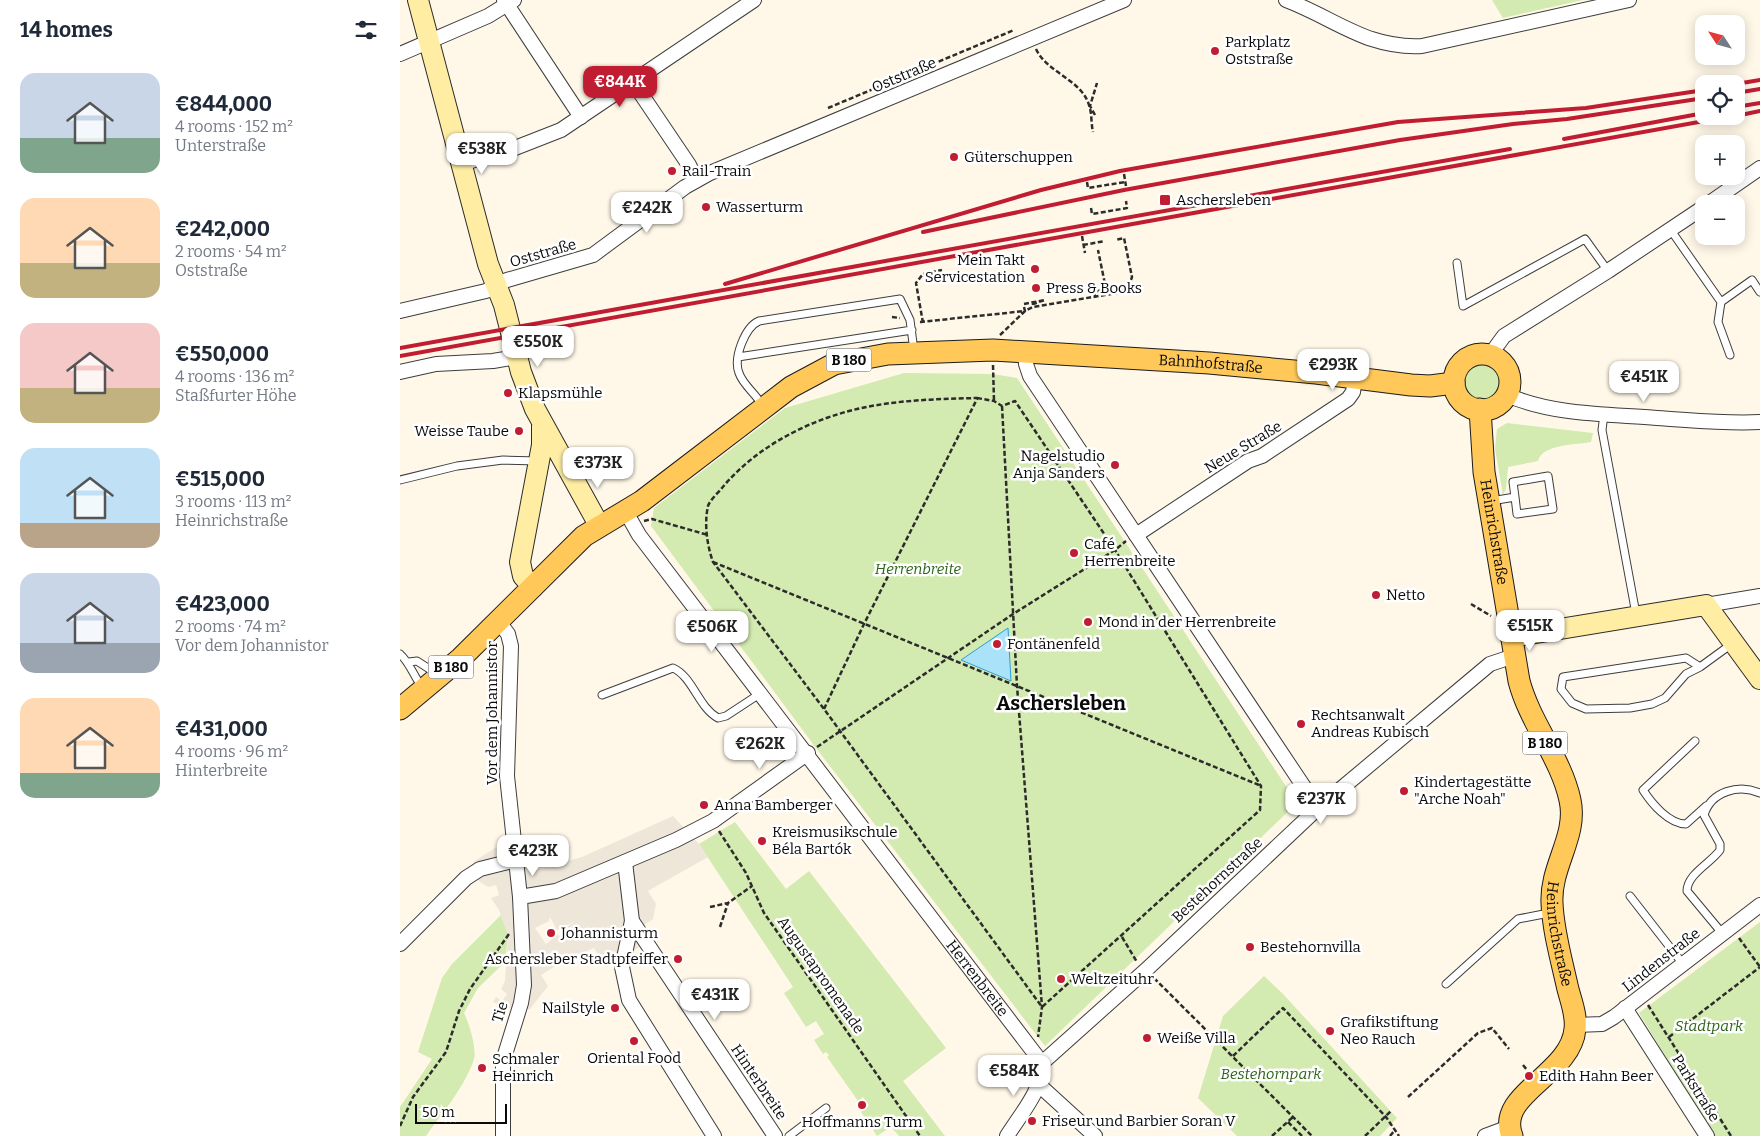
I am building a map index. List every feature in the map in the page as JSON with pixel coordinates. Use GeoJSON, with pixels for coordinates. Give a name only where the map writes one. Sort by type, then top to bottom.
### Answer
{"type":"FeatureCollection","features":[{"type":"Feature","properties":{"kind":"main road"},"geometry":{"type":"LineString","coordinates":[[418,0],[488,264],[504,305],[517,357],[542,426],[599,525]]}},
{"type":"Feature","properties":{"kind":"main road","name":"B 180"},"geometry":{"type":"LineString","coordinates":[[400,710],[499,622],[584,536],[599,525],[629,518],[764,408],[808,376],[834,364],[862,357],[914,352],[1025,351]]}},
{"type":"Feature","properties":{"kind":"main road","name":"Bahnhofstraße"},"geometry":{"type":"LineString","coordinates":[[1025,351],[1209,363],[1422,386],[1454,383]]}},
{"type":"Feature","properties":{"kind":"main road"},"geometry":{"type":"LineString","coordinates":[[1476,354],[1490,355],[1501,361],[1508,371],[1510,383],[1507,394],[1497,405],[1480,409],[1470,407],[1456,393],[1454,383],[1457,369],[1464,361],[1476,354]]}},
{"type":"Feature","properties":{"kind":"main road","name":"Heinrichstraße"},"geometry":{"type":"LineString","coordinates":[[1480,409],[1481,451],[1512,647],[1524,698],[1563,778],[1572,809],[1570,831],[1553,882],[1553,912],[1576,1025]]}},
{"type":"Feature","properties":{"kind":"main road"},"geometry":{"type":"LineString","coordinates":[[533,587],[523,576],[520,562],[542,445],[542,426]]}},
{"type":"Feature","properties":{"kind":"main road"},"geometry":{"type":"LineString","coordinates":[[537,469],[549,465],[567,470]]}},
{"type":"Feature","properties":{"kind":"main road"},"geometry":{"type":"LineString","coordinates":[[1512,647],[1636,617],[1706,605],[1760,679]]}},
{"type":"Feature","properties":{"kind":"main road","name":"B 180"},"geometry":{"type":"LineString","coordinates":[[1510,1132],[1509,1119],[1514,1106],[1570,1050],[1576,1025]]}},
{"type":"Feature","properties":{"kind":"street"},"geometry":{"type":"LineString","coordinates":[[461,164],[524,144],[560,130],[754,0]]}},
{"type":"Feature","properties":{"kind":"street","name":"Oststraße"},"geometry":{"type":"LineString","coordinates":[[400,311],[486,291],[496,286],[593,255],[696,180],[1124,0]]}},
{"type":"Feature","properties":{"kind":"street"},"geometry":{"type":"LineString","coordinates":[[1286,0],[1322,15],[1368,39],[1401,47],[1422,46],[1629,0]]}},
{"type":"Feature","properties":{"kind":"street"},"geometry":{"type":"LineString","coordinates":[[400,54],[488,16],[508,2],[581,117]]}},
{"type":"Feature","properties":{"kind":"street"},"geometry":{"type":"LineString","coordinates":[[633,82],[689,165],[696,180]]}},
{"type":"Feature","properties":{"kind":"street"},"geometry":{"type":"LineString","coordinates":[[1721,195],[1760,168]]}},
{"type":"Feature","properties":{"kind":"street"},"geometry":{"type":"LineString","coordinates":[[1490,355],[1504,336],[1608,271],[1695,212]]}},
{"type":"Feature","properties":{"kind":"street"},"geometry":{"type":"LineString","coordinates":[[1025,351],[1026,364],[1030,376],[1318,808]]}},
{"type":"Feature","properties":{"kind":"street"},"geometry":{"type":"LineString","coordinates":[[400,372],[436,364],[493,361],[517,357]]}},
{"type":"Feature","properties":{"kind":"street","name":"Neue Straße"},"geometry":{"type":"LineString","coordinates":[[1136,535],[1248,461],[1262,456],[1348,399],[1353,392],[1355,378]]}},
{"type":"Feature","properties":{"kind":"street"},"geometry":{"type":"LineString","coordinates":[[1507,394],[1527,403],[1604,414],[1743,423],[1760,422]]}},
{"type":"Feature","properties":{"kind":"street","name":"Herrenbreite"},"geometry":{"type":"LineString","coordinates":[[629,518],[1033,1047],[1042,1062]]}},
{"type":"Feature","properties":{"kind":"street"},"geometry":{"type":"LineString","coordinates":[[1706,605],[1760,596]]}},
{"type":"Feature","properties":{"kind":"street","name":"Vor dem Johannistor"},"geometry":{"type":"LineString","coordinates":[[499,622],[508,634],[511,646],[506,750],[520,897]]}},
{"type":"Feature","properties":{"kind":"street","name":"Bestehornstraße"},"geometry":{"type":"LineString","coordinates":[[1042,1062],[1146,970],[1318,808],[1512,647]]}},
{"type":"Feature","properties":{"kind":"street"},"geometry":{"type":"LineString","coordinates":[[520,897],[556,891],[625,862],[713,821],[808,753]]}},
{"type":"Feature","properties":{"kind":"street"},"geometry":{"type":"LineString","coordinates":[[400,944],[466,878],[480,869],[516,860]]}},
{"type":"Feature","properties":{"kind":"street","name":"Hinterbreite"},"geometry":{"type":"LineString","coordinates":[[625,862],[632,921],[775,1136]]}},
{"type":"Feature","properties":{"kind":"street","name":"Tie"},"geometry":{"type":"LineString","coordinates":[[503,1136],[501,1076],[503,1061],[521,1003],[524,985],[520,897]]}},
{"type":"Feature","properties":{"kind":"street","name":"Lindenstraße"},"geometry":{"type":"LineString","coordinates":[[1576,1025],[1602,1024],[1760,906]]}},
{"type":"Feature","properties":{"kind":"street"},"geometry":{"type":"LineString","coordinates":[[632,921],[622,966],[629,1000],[714,1136]]}},
{"type":"Feature","properties":{"kind":"street","name":"Parkstraße"},"geometry":{"type":"LineString","coordinates":[[1625,1008],[1706,1136]]}},
{"type":"Feature","properties":{"kind":"street"},"geometry":{"type":"LineString","coordinates":[[1007,1136],[1038,1084],[1042,1074],[1042,1062]]}},
{"type":"Feature","properties":{"kind":"street"},"geometry":{"type":"LineString","coordinates":[[1038,1084],[1095,1136]]}},
{"type":"Feature","properties":{"kind":"street"},"geometry":{"type":"LineString","coordinates":[[1485,1136],[1510,1132]]}},
{"type":"Feature","properties":{"kind":"lane"},"geometry":{"type":"LineString","coordinates":[[1670,230],[1721,302],[1718,322],[1730,355]]}},
{"type":"Feature","properties":{"kind":"lane"},"geometry":{"type":"LineString","coordinates":[[1457,263],[1463,306],[1585,239],[1608,271]]}},
{"type":"Feature","properties":{"kind":"lane"},"geometry":{"type":"LineString","coordinates":[[1721,302],[1752,280],[1760,292]]}},
{"type":"Feature","properties":{"kind":"lane"},"geometry":{"type":"LineString","coordinates":[[764,408],[739,375],[738,357],[747,333],[756,322],[900,299],[910,320],[914,352]]}},
{"type":"Feature","properties":{"kind":"lane"},"geometry":{"type":"LineString","coordinates":[[738,357],[912,330]]}},
{"type":"Feature","properties":{"kind":"lane"},"geometry":{"type":"LineString","coordinates":[[1604,414],[1602,430],[1636,617]]}},
{"type":"Feature","properties":{"kind":"lane"},"geometry":{"type":"LineString","coordinates":[[400,480],[457,466],[503,460],[537,469]]}},
{"type":"Feature","properties":{"kind":"lane"},"geometry":{"type":"LineString","coordinates":[[1548,476],[1553,509],[1517,514],[1515,497],[1512,482],[1548,476]]}},
{"type":"Feature","properties":{"kind":"lane"},"geometry":{"type":"LineString","coordinates":[[1488,502],[1515,497]]}},
{"type":"Feature","properties":{"kind":"lane"},"geometry":{"type":"LineString","coordinates":[[1700,667],[1686,658],[1563,677],[1561,690],[1572,702],[1586,709],[1630,708],[1652,704],[1665,698],[1686,674],[1700,667],[1733,642]]}},
{"type":"Feature","properties":{"kind":"lane"},"geometry":{"type":"LineString","coordinates":[[400,654],[409,662],[411,672],[424,690]]}},
{"type":"Feature","properties":{"kind":"lane"},"geometry":{"type":"LineString","coordinates":[[409,662],[417,661],[440,676]]}},
{"type":"Feature","properties":{"kind":"lane"},"geometry":{"type":"LineString","coordinates":[[602,695],[673,668],[680,674],[704,705],[718,718],[726,716],[761,692]]}},
{"type":"Feature","properties":{"kind":"lane"},"geometry":{"type":"LineString","coordinates":[[1695,741],[1643,790],[1670,820],[1678,824],[1686,824],[1714,799],[1736,788],[1747,788],[1760,793]]}},
{"type":"Feature","properties":{"kind":"lane"},"geometry":{"type":"LineString","coordinates":[[1707,806],[1704,815],[1720,844],[1720,850],[1693,876],[1687,885],[1688,890],[1726,930]]}},
{"type":"Feature","properties":{"kind":"lane"},"geometry":{"type":"LineString","coordinates":[[1630,896],[1683,964]]}},
{"type":"Feature","properties":{"kind":"lane"},"geometry":{"type":"LineString","coordinates":[[1446,984],[1518,919],[1527,915],[1553,912]]}},
{"type":"Feature","properties":{"kind":"lane"},"geometry":{"type":"LineString","coordinates":[[789,1136],[826,1108]]}},
{"type":"Feature","properties":{"kind":"path"},"geometry":{"type":"LineString","coordinates":[[1031,39],[1043,60],[1083,92],[1095,115]]}},
{"type":"Feature","properties":{"kind":"path"},"geometry":{"type":"LineString","coordinates":[[1092,132],[1090,106],[1097,83]]}},
{"type":"Feature","properties":{"kind":"path"},"geometry":{"type":"LineString","coordinates":[[1124,174],[1126,186]]}},
{"type":"Feature","properties":{"kind":"path"},"geometry":{"type":"LineString","coordinates":[[1087,182],[1088,188],[1125,182]]}},
{"type":"Feature","properties":{"kind":"path"},"geometry":{"type":"LineString","coordinates":[[1091,208],[1092,214],[1127,208],[1126,201]]}},
{"type":"Feature","properties":{"kind":"path"},"geometry":{"type":"LineString","coordinates":[[1082,236],[1085,253]]}},
{"type":"Feature","properties":{"kind":"path"},"geometry":{"type":"LineString","coordinates":[[994,401],[993,342],[1025,311],[1033,307],[1128,289],[1132,277],[1124,238],[1115,240]]}},
{"type":"Feature","properties":{"kind":"path"},"geometry":{"type":"LineString","coordinates":[[1083,245],[1105,242]]}},
{"type":"Feature","properties":{"kind":"path"},"geometry":{"type":"LineString","coordinates":[[1095,296],[1094,292],[1106,289],[1098,250]]}},
{"type":"Feature","properties":{"kind":"path"},"geometry":{"type":"LineString","coordinates":[[923,323],[916,283],[923,274],[942,270]]}},
{"type":"Feature","properties":{"kind":"path"},"geometry":{"type":"LineString","coordinates":[[1025,311],[1024,304],[1045,300],[1033,304],[1033,307]]}},
{"type":"Feature","properties":{"kind":"path"},"geometry":{"type":"LineString","coordinates":[[892,317],[923,323],[1025,311]]}},
{"type":"Feature","properties":{"kind":"path"},"geometry":{"type":"LineString","coordinates":[[824,709],[864,624],[977,398]]}},
{"type":"Feature","properties":{"kind":"path"},"geometry":{"type":"LineString","coordinates":[[1002,406],[994,401],[977,398],[920,400],[856,409],[807,425],[771,445],[734,474],[708,505],[707,545],[713,562],[824,709],[1042,1007]]}},
{"type":"Feature","properties":{"kind":"path"},"geometry":{"type":"LineString","coordinates":[[1002,406],[1015,401],[1115,550],[1261,786],[1260,810],[1042,1007]]}},
{"type":"Feature","properties":{"kind":"path"},"geometry":{"type":"LineString","coordinates":[[1002,406],[1017,686],[1042,1007],[1038,1036],[1033,1047]]}},
{"type":"Feature","properties":{"kind":"path"},"geometry":{"type":"LineString","coordinates":[[629,518],[652,519],[708,535]]}},
{"type":"Feature","properties":{"kind":"path"},"geometry":{"type":"LineString","coordinates":[[808,753],[1013,614],[1136,535]]}},
{"type":"Feature","properties":{"kind":"path"},"geometry":{"type":"LineString","coordinates":[[713,562],[1261,786]]}},
{"type":"Feature","properties":{"kind":"path"},"geometry":{"type":"LineString","coordinates":[[1471,604],[1494,618],[1507,615]]}},
{"type":"Feature","properties":{"kind":"path","name":"Augustapromenade"},"geometry":{"type":"LineString","coordinates":[[713,821],[752,886],[764,913],[920,1136]]}},
{"type":"Feature","properties":{"kind":"path"},"geometry":{"type":"LineString","coordinates":[[710,908],[728,903],[752,886]]}},
{"type":"Feature","properties":{"kind":"path"},"geometry":{"type":"LineString","coordinates":[[720,927],[728,903]]}},
{"type":"Feature","properties":{"kind":"path"},"geometry":{"type":"LineString","coordinates":[[400,1126],[413,1097],[446,1052],[459,1011],[470,988],[508,935],[522,922]]}},
{"type":"Feature","properties":{"kind":"path"},"geometry":{"type":"LineString","coordinates":[[1669,1037],[1760,967],[1726,930]]}},
{"type":"Feature","properties":{"kind":"path"},"geometry":{"type":"LineString","coordinates":[[1121,936],[1136,960],[1312,1136]]}},
{"type":"Feature","properties":{"kind":"path"},"geometry":{"type":"LineString","coordinates":[[1641,995],[1731,1136]]}},
{"type":"Feature","properties":{"kind":"path"},"geometry":{"type":"LineString","coordinates":[[1233,1056],[1284,1008],[1386,1117],[1399,1136]]}},
{"type":"Feature","properties":{"kind":"path"},"geometry":{"type":"LineString","coordinates":[[1408,1097],[1478,1033],[1492,1028],[1510,1049]]}},
{"type":"Feature","properties":{"kind":"path"},"geometry":{"type":"LineString","coordinates":[[1365,1136],[1392,1112]]}},
{"type":"Feature","properties":{"kind":"path"},"geometry":{"type":"LineString","coordinates":[[1272,1136],[1293,1117]]}},
{"type":"Feature","properties":{"kind":"path"},"geometry":{"type":"LineString","coordinates":[[1288,1122],[1302,1136]]}},
{"type":"Feature","properties":{"kind":"path"},"geometry":{"type":"LineString","coordinates":[[1390,1136],[1395,1130]]}},
{"type":"Feature","properties":{"kind":"green space"},"geometry":{"type":"Polygon","coordinates":[[[1492,0],[1583,0],[1503,18],[1492,0]]]}},
{"type":"Feature","properties":{"kind":"green space"},"geometry":{"type":"Polygon","coordinates":[[[1482,363],[1495,369],[1501,382],[1495,395],[1482,401],[1469,395],[1463,382],[1469,369],[1482,363]]]}},
{"type":"Feature","properties":{"kind":"green space","name":"Herrenbreite"},"geometry":{"type":"Polygon","coordinates":[[[904,373],[993,374],[1017,378],[1297,803],[1045,1046],[816,748],[651,526],[654,508],[785,408],[904,373]]]}},
{"type":"Feature","properties":{"kind":"green space"},"geometry":{"type":"Polygon","coordinates":[[[1507,423],[1593,433],[1591,442],[1553,448],[1541,455],[1538,461],[1508,467],[1506,489],[1503,495],[1495,448],[1497,429],[1507,423]]]}},
{"type":"Feature","properties":{"kind":"green space"},"geometry":{"type":"Polygon","coordinates":[[[735,822],[786,889],[809,871],[946,1048],[903,1081],[945,1136],[899,1136],[891,1127],[877,1136],[861,1112],[869,1105],[863,1097],[858,1101],[827,1057],[829,1055],[826,1052],[823,1054],[814,1040],[824,1034],[816,1021],[806,1027],[784,993],[793,987],[699,844],[735,822]]]}},
{"type":"Feature","properties":{"kind":"green space"},"geometry":{"type":"Polygon","coordinates":[[[501,915],[508,935],[505,962],[478,988],[464,1013],[470,1029],[475,1055],[465,1080],[426,1136],[400,1136],[400,1107],[432,1059],[418,1052],[442,978],[452,964],[501,915]]]}},
{"type":"Feature","properties":{"kind":"green space","name":"Stadtpark"},"geometry":{"type":"Polygon","coordinates":[[[1760,922],[1760,1136],[1714,1136],[1639,1013],[1760,922]]]}},
{"type":"Feature","properties":{"kind":"green space","name":"Bestehornpark"},"geometry":{"type":"Polygon","coordinates":[[[1264,976],[1282,993],[1397,1118],[1380,1136],[1237,1136],[1198,1098],[1223,1016],[1264,976]]]}},
{"type":"Feature","properties":{"kind":"shaded area"},"geometry":{"type":"Polygon","coordinates":[[[673,816],[699,844],[708,857],[648,891],[656,904],[653,919],[644,925],[653,939],[606,967],[594,948],[565,960],[541,975],[548,986],[530,1009],[512,1009],[493,1002],[496,997],[502,1001],[507,994],[501,989],[505,981],[508,935],[499,910],[491,898],[499,895],[496,885],[488,887],[476,879],[473,862],[495,848],[530,839],[534,868],[536,870],[582,857],[673,816]],[[550,917],[549,921],[535,928],[546,944],[557,935],[561,936],[563,929],[576,921],[557,930],[550,917]]]}},
{"type":"Feature","properties":{"kind":"water","name":"Fontänenfeld"},"geometry":{"type":"Polygon","coordinates":[[[1008,628],[1011,681],[961,660],[1008,628]]]}},
{"type":"Feature","properties":{"kind":"railway"},"geometry":{"type":"LineString","coordinates":[[1745,82],[1760,80]]}},
{"type":"Feature","properties":{"kind":"railway"},"geometry":{"type":"LineString","coordinates":[[1745,92],[1760,89]]}},
{"type":"Feature","properties":{"kind":"railway"},"geometry":{"type":"LineString","coordinates":[[725,284],[1041,190],[1120,171],[1398,122],[1586,108],[1695,91]]}},
{"type":"Feature","properties":{"kind":"railway"},"geometry":{"type":"LineString","coordinates":[[923,232],[1124,190],[1400,140],[1513,124],[1567,119],[1695,99]]}},
{"type":"Feature","properties":{"kind":"railway"},"geometry":{"type":"LineString","coordinates":[[1745,106],[1760,103]]}},
{"type":"Feature","properties":{"kind":"railway"},"geometry":{"type":"LineString","coordinates":[[1745,114],[1760,111]]}},
{"type":"Feature","properties":{"kind":"railway"},"geometry":{"type":"LineString","coordinates":[[1564,139],[1695,115]]}},
{"type":"Feature","properties":{"kind":"railway"},"geometry":{"type":"LineString","coordinates":[[400,356],[1695,123]]}},
{"type":"Feature","properties":{"kind":"railway"},"geometry":{"type":"LineString","coordinates":[[400,348],[1510,149]]}},
{"type":"Feature","properties":{"kind":"place","name":"Parkplatz Oststraße"},"geometry":{"type":"Point","coordinates":[1215,51]}},
{"type":"Feature","properties":{"kind":"place","name":"Güterschuppen"},"geometry":{"type":"Point","coordinates":[954,157]}},
{"type":"Feature","properties":{"kind":"place","name":"Rail-Train"},"geometry":{"type":"Point","coordinates":[672,171]}},
{"type":"Feature","properties":{"kind":"place","name":"Aschersleben"},"geometry":{"type":"Point","coordinates":[1165,200]}},
{"type":"Feature","properties":{"kind":"place","name":"Wasserturm"},"geometry":{"type":"Point","coordinates":[706,207]}},
{"type":"Feature","properties":{"kind":"place","name":"Mein Takt Servicestation"},"geometry":{"type":"Point","coordinates":[1035,269]}},
{"type":"Feature","properties":{"kind":"place","name":"Press & Books"},"geometry":{"type":"Point","coordinates":[1036,288]}},
{"type":"Feature","properties":{"kind":"place","name":"Klapsmühle"},"geometry":{"type":"Point","coordinates":[508,393]}},
{"type":"Feature","properties":{"kind":"place","name":"Weisse Taube"},"geometry":{"type":"Point","coordinates":[519,431]}},
{"type":"Feature","properties":{"kind":"place","name":"Nagelstudio Anja Sanders"},"geometry":{"type":"Point","coordinates":[1115,465]}},
{"type":"Feature","properties":{"kind":"place","name":"Café Herrenbreite"},"geometry":{"type":"Point","coordinates":[1074,553]}},
{"type":"Feature","properties":{"kind":"place","name":"Netto"},"geometry":{"type":"Point","coordinates":[1376,595]}},
{"type":"Feature","properties":{"kind":"place","name":"Mond in der Herrenbreite"},"geometry":{"type":"Point","coordinates":[1088,622]}},
{"type":"Feature","properties":{"kind":"place","name":"Fontänenfeld"},"geometry":{"type":"Point","coordinates":[997,644]}},
{"type":"Feature","properties":{"kind":"place","name":"Rechtsanwalt Andreas Kubisch"},"geometry":{"type":"Point","coordinates":[1301,724]}},
{"type":"Feature","properties":{"kind":"place","name":"Kindertagestätte \"Arche Noah\""},"geometry":{"type":"Point","coordinates":[1404,791]}},
{"type":"Feature","properties":{"kind":"place","name":"Anna Bamberger"},"geometry":{"type":"Point","coordinates":[704,805]}},
{"type":"Feature","properties":{"kind":"place","name":"Kreismusikschule Béla Bartók"},"geometry":{"type":"Point","coordinates":[762,841]}},
{"type":"Feature","properties":{"kind":"place","name":"Johannisturm"},"geometry":{"type":"Point","coordinates":[551,933]}},
{"type":"Feature","properties":{"kind":"place","name":"Bestehornvilla"},"geometry":{"type":"Point","coordinates":[1250,947]}},
{"type":"Feature","properties":{"kind":"place","name":"Aschersleber Stadtpfeiffer"},"geometry":{"type":"Point","coordinates":[678,959]}},
{"type":"Feature","properties":{"kind":"place","name":"Weltzeituhr"},"geometry":{"type":"Point","coordinates":[1061,979]}},
{"type":"Feature","properties":{"kind":"place","name":"NailStyle"},"geometry":{"type":"Point","coordinates":[615,1008]}},
{"type":"Feature","properties":{"kind":"place","name":"Grafikstiftung Neo Rauch"},"geometry":{"type":"Point","coordinates":[1330,1031]}},
{"type":"Feature","properties":{"kind":"place","name":"Weiße Villa"},"geometry":{"type":"Point","coordinates":[1147,1038]}},
{"type":"Feature","properties":{"kind":"place","name":"Oriental Food"},"geometry":{"type":"Point","coordinates":[634,1041]}},
{"type":"Feature","properties":{"kind":"place","name":"Schmaler Heinrich"},"geometry":{"type":"Point","coordinates":[482,1068]}},
{"type":"Feature","properties":{"kind":"place","name":"Edith Hahn Beer"},"geometry":{"type":"Point","coordinates":[1529,1076]}},
{"type":"Feature","properties":{"kind":"place","name":"Hoffmanns Turm"},"geometry":{"type":"Point","coordinates":[862,1105]}},
{"type":"Feature","properties":{"kind":"place","name":"Friseur und Barbier Soran V"},"geometry":{"type":"Point","coordinates":[1032,1121]}},
{"type":"Feature","properties":{"kind":"district","name":"Aschersleben"},"geometry":{"type":"Point","coordinates":[1061,703]}}]}
